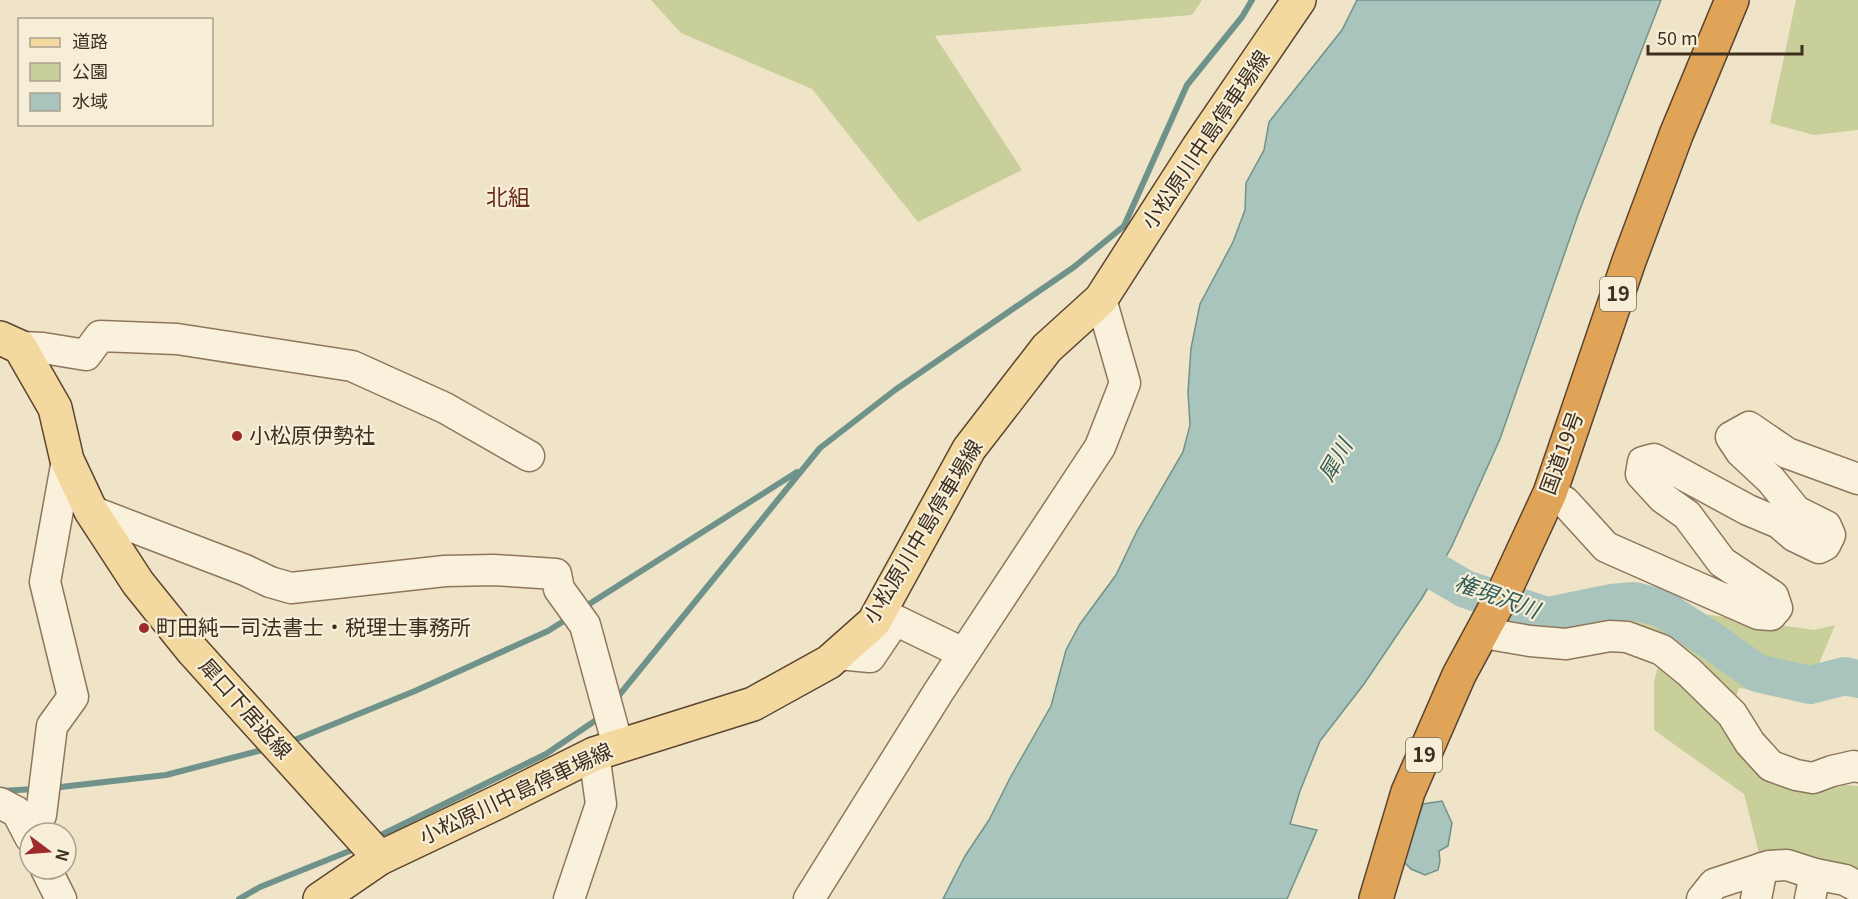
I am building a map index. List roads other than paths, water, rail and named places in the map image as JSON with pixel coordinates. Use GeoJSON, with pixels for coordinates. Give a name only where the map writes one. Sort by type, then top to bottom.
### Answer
{"type":"FeatureCollection","features":[{"type":"Feature","properties":{"kind":"highway","name":"国道19号"},"geometry":{"type":"LineString","coordinates":[[1376,899],[1408,792],[1459,675],[1506,588],[1550,493],[1629,261],[1676,135],[1732,0]]}},
{"type":"Feature","properties":{"kind":"main road","name":"小松原川中島停車場線"},"geometry":{"type":"LineString","coordinates":[[320,899],[380,858],[606,750],[753,704],[829,662],[874,622],[969,449],[1047,348],[1101,299],[1198,148],[1299,0]]}},
{"type":"Feature","properties":{"kind":"main road","name":"犀口下居返線"},"geometry":{"type":"LineString","coordinates":[[10,342],[55,408],[68,460],[91,511],[138,583],[192,650],[380,858]]}},
{"type":"Feature","properties":{"kind":"street"},"geometry":{"type":"LineString","coordinates":[[809,899],[963,654],[1100,447],[1125,383],[1101,299]]}},
{"type":"Feature","properties":{"kind":"street"},"geometry":{"type":"LineString","coordinates":[[10,342],[86,356],[100,336],[177,339],[352,366],[445,408],[529,456]]}},
{"type":"Feature","properties":{"kind":"street"},"geometry":{"type":"LineString","coordinates":[[1550,493],[1565,502],[1606,547],[1758,614],[1771,615],[1777,608],[1773,597],[1722,562],[1687,515],[1663,498],[1641,474],[1642,462],[1654,459],[1748,510],[1779,524],[1794,536],[1819,548],[1825,545],[1830,535],[1826,526],[1796,511],[1771,480],[1741,452],[1731,438],[1749,427],[1787,453],[1858,479]]}},
{"type":"Feature","properties":{"kind":"street"},"geometry":{"type":"LineString","coordinates":[[37,821],[41,815],[52,726],[73,697],[45,582],[68,460]]}},
{"type":"Feature","properties":{"kind":"street"},"geometry":{"type":"LineString","coordinates":[[91,511],[245,570],[270,582],[291,588],[413,573],[494,570],[556,574],[559,589],[577,614],[606,750],[601,804],[569,899]]}},
{"type":"Feature","properties":{"kind":"street"},"geometry":{"type":"LineString","coordinates":[[838,654],[870,657],[895,620],[963,654]]}},
{"type":"Feature","properties":{"kind":"street"},"geometry":{"type":"LineString","coordinates":[[1486,624],[1495,635],[1530,641],[1566,644],[1610,636],[1627,637],[1662,651],[1689,672],[1732,714],[1750,743],[1771,766],[1813,778],[1832,771],[1858,767]]}},
{"type":"Feature","properties":{"kind":"street"},"geometry":{"type":"LineString","coordinates":[[0,803],[17,812],[22,821]]}},
{"type":"Feature","properties":{"kind":"street"},"geometry":{"type":"LineString","coordinates":[[1702,899],[1714,884],[1769,866],[1787,865],[1813,886],[1845,880],[1858,887]]}},
{"type":"Feature","properties":{"kind":"street"},"geometry":{"type":"LineString","coordinates":[[1756,899],[1762,868]]}},
{"type":"Feature","properties":{"kind":"street"},"geometry":{"type":"LineString","coordinates":[[52,881],[61,899]]}},
{"type":"Feature","properties":{"kind":"water","name":"犀川"},"geometry":{"type":"Polygon","coordinates":[[[1357,0],[1661,0],[1579,212],[1500,439],[1451,548],[1422,598],[1364,684],[1320,741],[1300,791],[1290,824],[1317,830],[1287,899],[943,899],[1051,706],[1066,650],[1080,624],[1116,575],[1137,531],[1183,452],[1190,425],[1188,392],[1191,348],[1200,304],[1233,242],[1245,210],[1246,183],[1264,150],[1269,122],[1342,30],[1357,0]]]}},
{"type":"Feature","properties":{"kind":"water"},"geometry":{"type":"Polygon","coordinates":[[[1442,801],[1452,823],[1448,846],[1439,851],[1438,870],[1425,875],[1411,869],[1403,861],[1423,804],[1442,801]]]}},
{"type":"Feature","properties":{"kind":"waterway"},"geometry":{"type":"LineString","coordinates":[[616,699],[820,448],[895,390],[1074,267],[1124,226],[1187,85],[1242,17],[1252,0]]}},
{"type":"Feature","properties":{"kind":"waterway"},"geometry":{"type":"LineString","coordinates":[[583,608],[797,472]]}},
{"type":"Feature","properties":{"kind":"waterway","name":"権現沢川"},"geometry":{"type":"LineString","coordinates":[[1394,547],[1465,589],[1547,616],[1611,603],[1634,601],[1661,608],[1757,673],[1810,685],[1845,676],[1858,679]]}},
{"type":"Feature","properties":{"kind":"waterway"},"geometry":{"type":"LineString","coordinates":[[292,741],[415,691],[548,631],[570,617]]}},
{"type":"Feature","properties":{"kind":"waterway"},"geometry":{"type":"LineString","coordinates":[[379,836],[546,754],[602,716]]}},
{"type":"Feature","properties":{"kind":"waterway"},"geometry":{"type":"LineString","coordinates":[[52,788],[166,775],[266,749]]}},
{"type":"Feature","properties":{"kind":"waterway"},"geometry":{"type":"LineString","coordinates":[[1,791],[35,789]]}},
{"type":"Feature","properties":{"kind":"waterway"},"geometry":{"type":"LineString","coordinates":[[239,899],[260,887],[352,850]]}},
{"type":"Feature","properties":{"kind":"place","name":"小松原伊勢社"},"geometry":{"type":"Point","coordinates":[237,436]}},
{"type":"Feature","properties":{"kind":"place","name":"町田純一司法書士・税理士事務所"},"geometry":{"type":"Point","coordinates":[144,628]}},
{"type":"Feature","properties":{"kind":"district","name":"北組"},"geometry":{"type":"Point","coordinates":[508,197]}}]}
